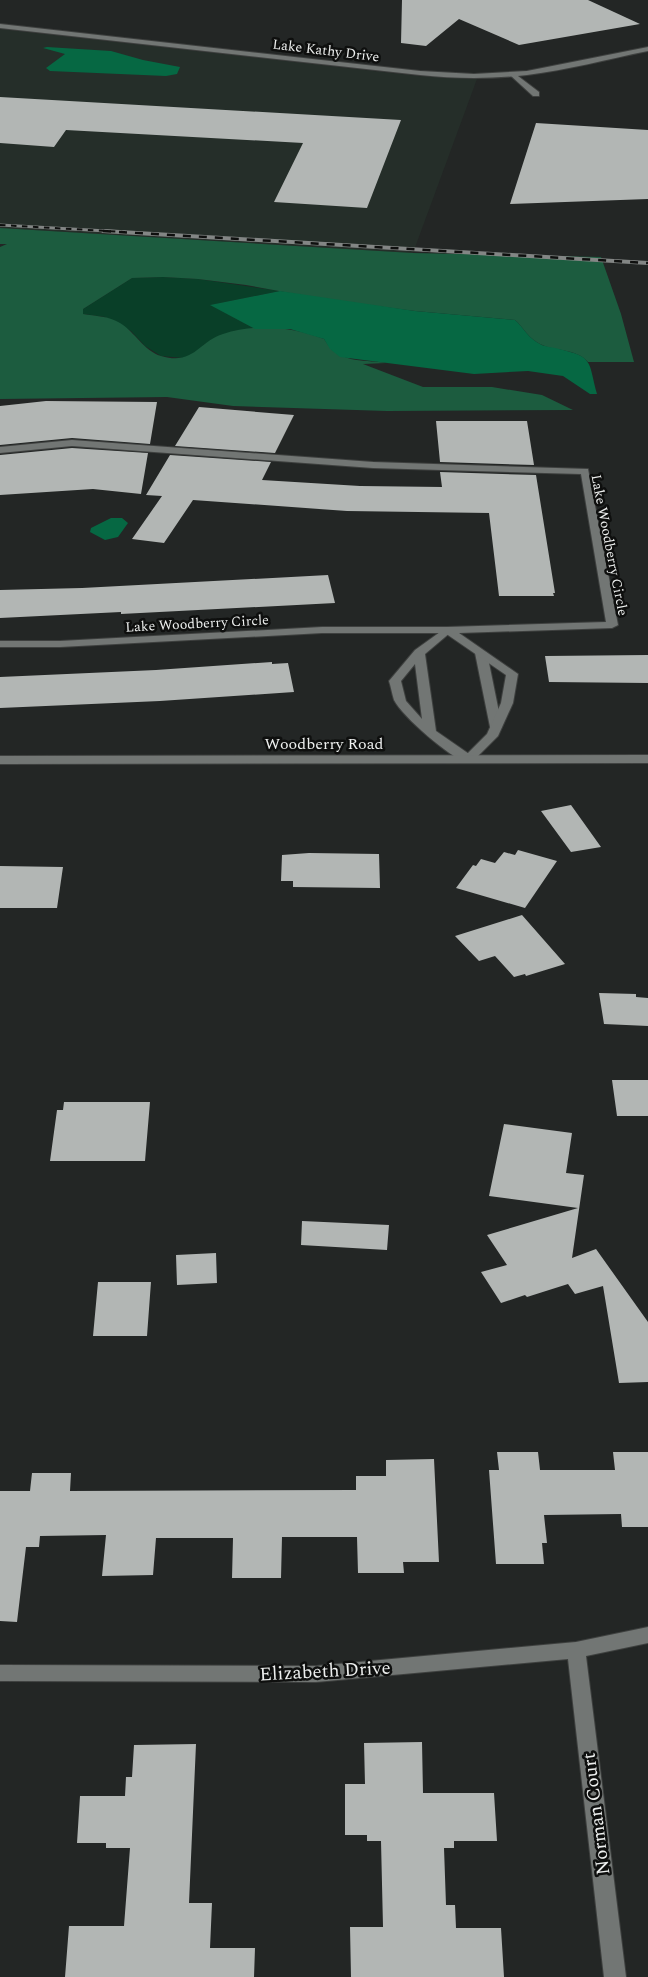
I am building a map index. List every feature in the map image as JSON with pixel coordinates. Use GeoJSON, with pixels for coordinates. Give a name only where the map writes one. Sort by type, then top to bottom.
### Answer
{"type":"FeatureCollection","features":[{"type":"Feature","properties":{"kind":"street","name":"Lake Kathy Drive"},"geometry":{"type":"LineString","coordinates":[[0,26],[420,74],[469,76],[512,74],[553,68],[648,49]]}},
{"type":"Feature","properties":{"kind":"street"},"geometry":{"type":"LineString","coordinates":[[512,74],[536,94]]}},
{"type":"Feature","properties":{"kind":"street","name":"Lake Woodberry Circle"},"geometry":{"type":"LineString","coordinates":[[0,450],[72,443],[373,465],[586,471],[612,625],[447,630],[322,630],[60,644],[0,644]]}},
{"type":"Feature","properties":{"kind":"street"},"geometry":{"type":"LineString","coordinates":[[447,630],[512,674],[508,703],[492,736],[468,759],[430,731],[401,702],[395,681],[419,652],[447,630]]}},
{"type":"Feature","properties":{"kind":"street"},"geometry":{"type":"LineString","coordinates":[[419,652],[430,731]]}},
{"type":"Feature","properties":{"kind":"street"},"geometry":{"type":"LineString","coordinates":[[481,653],[496,727]]}},
{"type":"Feature","properties":{"kind":"street","name":"Woodberry Road"},"geometry":{"type":"LineString","coordinates":[[0,760],[648,759]]}},
{"type":"Feature","properties":{"kind":"street","name":"Elizabeth Drive"},"geometry":{"type":"LineString","coordinates":[[0,1673],[316,1674],[576,1650],[648,1635]]}},
{"type":"Feature","properties":{"kind":"street","name":"Norman Court"},"geometry":{"type":"LineString","coordinates":[[576,1650],[615,1977]]}},
{"type":"Feature","properties":{"kind":"shaded area"},"geometry":{"type":"Polygon","coordinates":[[[0,29],[418,76],[477,79],[413,253],[0,228],[0,29]]]}},
{"type":"Feature","properties":{"kind":"shaded area"},"geometry":{"type":"Polygon","coordinates":[[[43,48],[111,51],[143,60],[180,67],[177,74],[166,76],[50,71],[46,68],[65,54],[43,48]]]}},
{"type":"Feature","properties":{"kind":"shaded area"},"geometry":{"type":"Polygon","coordinates":[[[0,228],[413,253],[601,257],[621,314],[634,362],[588,362],[578,354],[536,342],[515,320],[415,311],[323,299],[246,285],[198,279],[132,278],[83,309],[83,314],[116,321],[155,354],[161,356],[181,358],[189,355],[215,337],[248,328],[287,329],[324,339],[336,353],[343,357],[386,363],[363,364],[423,387],[492,387],[542,395],[573,410],[387,411],[233,406],[167,397],[0,399],[0,247],[7,244],[0,244],[0,228]]]}},
{"type":"Feature","properties":{"kind":"shaded area"},"geometry":{"type":"Polygon","coordinates":[[[132,278],[198,279],[280,291],[211,305],[255,329],[234,331],[205,344],[194,354],[183,358],[161,356],[145,346],[131,331],[105,317],[83,314],[83,309],[132,278]]]}},
{"type":"Feature","properties":{"kind":"shaded area"},"geometry":{"type":"Polygon","coordinates":[[[280,291],[415,311],[515,320],[536,342],[584,358],[590,367],[597,394],[590,394],[563,376],[528,371],[474,374],[340,357],[330,349],[324,339],[290,329],[255,329],[210,305],[280,291]]]}},
{"type":"Feature","properties":{"kind":"shaded area"},"geometry":{"type":"Polygon","coordinates":[[[111,518],[122,518],[128,523],[118,537],[105,540],[90,532],[91,528],[111,518]]]}},
{"type":"Feature","properties":{"kind":"building"},"geometry":{"type":"Polygon","coordinates":[[[402,0],[588,0],[640,24],[519,45],[459,19],[426,46],[401,43],[402,0]]]}},
{"type":"Feature","properties":{"kind":"building"},"geometry":{"type":"Polygon","coordinates":[[[0,97],[401,120],[367,208],[274,202],[303,143],[66,130],[54,147],[0,143],[0,97]]]}},
{"type":"Feature","properties":{"kind":"building"},"geometry":{"type":"Polygon","coordinates":[[[536,123],[648,130],[648,199],[510,204],[536,123]]]}},
{"type":"Feature","properties":{"kind":"building"},"geometry":{"type":"Polygon","coordinates":[[[46,401],[157,402],[150,444],[72,438],[0,445],[0,406],[46,401]]]}},
{"type":"Feature","properties":{"kind":"building"},"geometry":{"type":"Polygon","coordinates":[[[199,407],[294,415],[275,453],[175,446],[199,407]]]}},
{"type":"Feature","properties":{"kind":"building"},"geometry":{"type":"Polygon","coordinates":[[[436,421],[527,421],[534,465],[440,462],[436,421]]]}},
{"type":"Feature","properties":{"kind":"building"},"geometry":{"type":"Polygon","coordinates":[[[72,448],[148,453],[141,494],[93,489],[0,495],[0,455],[72,448]]]}},
{"type":"Feature","properties":{"kind":"building"},"geometry":{"type":"Polygon","coordinates":[[[170,455],[271,462],[262,480],[360,486],[442,487],[440,472],[536,475],[554,596],[499,596],[489,513],[347,511],[193,500],[164,543],[132,539],[162,496],[146,495],[170,455]]]}},
{"type":"Feature","properties":{"kind":"building"},"geometry":{"type":"Polygon","coordinates":[[[328,575],[335,603],[0,618],[0,590],[82,588],[328,575]]]}},
{"type":"Feature","properties":{"kind":"building"},"geometry":{"type":"Polygon","coordinates":[[[648,655],[648,683],[549,682],[545,656],[648,655]]]}},
{"type":"Feature","properties":{"kind":"building"},"geometry":{"type":"Polygon","coordinates":[[[272,662],[272,664],[288,663],[294,692],[160,701],[0,708],[0,677],[156,670],[272,662]]]}},
{"type":"Feature","properties":{"kind":"building"},"geometry":{"type":"Polygon","coordinates":[[[571,805],[601,847],[571,852],[541,811],[571,805]]]}},
{"type":"Feature","properties":{"kind":"building"},"geometry":{"type":"Polygon","coordinates":[[[518,850],[557,861],[525,908],[456,888],[473,865],[476,866],[481,859],[495,863],[504,852],[515,855],[518,850]]]}},
{"type":"Feature","properties":{"kind":"building"},"geometry":{"type":"Polygon","coordinates":[[[309,853],[379,854],[380,888],[293,887],[293,881],[281,881],[282,855],[309,853]]]}},
{"type":"Feature","properties":{"kind":"building"},"geometry":{"type":"Polygon","coordinates":[[[0,866],[63,867],[57,908],[0,908],[0,866]]]}},
{"type":"Feature","properties":{"kind":"building"},"geometry":{"type":"Polygon","coordinates":[[[522,915],[565,964],[526,976],[525,974],[514,977],[495,956],[479,961],[455,936],[522,915]]]}},
{"type":"Feature","properties":{"kind":"building"},"geometry":{"type":"Polygon","coordinates":[[[599,993],[636,994],[636,997],[648,998],[648,1026],[604,1024],[599,993]]]}},
{"type":"Feature","properties":{"kind":"building"},"geometry":{"type":"Polygon","coordinates":[[[612,1080],[648,1080],[648,1116],[617,1116],[612,1080]]]}},
{"type":"Feature","properties":{"kind":"building"},"geometry":{"type":"Polygon","coordinates":[[[64,1102],[150,1102],[145,1161],[50,1161],[57,1110],[63,1110],[64,1102]]]}},
{"type":"Feature","properties":{"kind":"building"},"geometry":{"type":"Polygon","coordinates":[[[504,1124],[572,1133],[566,1173],[584,1175],[572,1258],[596,1249],[648,1322],[648,1382],[619,1383],[603,1286],[575,1294],[568,1284],[501,1303],[481,1272],[507,1265],[487,1235],[578,1208],[489,1196],[504,1124]]]}},
{"type":"Feature","properties":{"kind":"building"},"geometry":{"type":"Polygon","coordinates":[[[302,1221],[389,1225],[387,1250],[301,1245],[302,1221]]]}},
{"type":"Feature","properties":{"kind":"building"},"geometry":{"type":"Polygon","coordinates":[[[216,1253],[217,1283],[177,1285],[176,1255],[216,1253]]]}},
{"type":"Feature","properties":{"kind":"building"},"geometry":{"type":"Polygon","coordinates":[[[98,1282],[151,1282],[147,1336],[93,1336],[98,1282]]]}},
{"type":"Feature","properties":{"kind":"building"},"geometry":{"type":"Polygon","coordinates":[[[497,1452],[538,1452],[540,1470],[615,1470],[613,1452],[648,1452],[648,1527],[622,1527],[621,1514],[544,1515],[547,1543],[542,1543],[544,1564],[496,1564],[489,1470],[499,1470],[497,1452]]]}},
{"type":"Feature","properties":{"kind":"building"},"geometry":{"type":"Polygon","coordinates":[[[434,1459],[439,1562],[403,1562],[404,1573],[358,1573],[357,1537],[282,1537],[281,1578],[232,1578],[233,1538],[156,1538],[153,1575],[102,1576],[106,1535],[40,1536],[39,1547],[26,1547],[17,1622],[0,1621],[0,1491],[30,1491],[32,1473],[71,1473],[70,1491],[356,1490],[356,1476],[386,1476],[386,1460],[434,1459]]]}},
{"type":"Feature","properties":{"kind":"building"},"geometry":{"type":"Polygon","coordinates":[[[422,1742],[423,1793],[494,1793],[497,1841],[454,1841],[454,1848],[444,1848],[446,1905],[455,1905],[456,1928],[501,1928],[504,1977],[351,1977],[350,1927],[383,1927],[381,1841],[367,1841],[367,1835],[345,1835],[345,1784],[365,1784],[364,1743],[422,1742]]]}},
{"type":"Feature","properties":{"kind":"building"},"geometry":{"type":"Polygon","coordinates":[[[196,1744],[189,1903],[212,1903],[210,1948],[255,1948],[254,1977],[65,1977],[69,1926],[124,1926],[130,1848],[106,1848],[106,1843],[77,1843],[80,1796],[125,1796],[126,1777],[132,1777],[134,1745],[196,1744]]]}},
{"type":"Feature","properties":{"kind":"railway"},"geometry":{"type":"LineString","coordinates":[[0,225],[125,232]]}},
{"type":"Feature","properties":{"kind":"railway"},"geometry":{"type":"LineString","coordinates":[[103,231],[648,263]]}}]}
